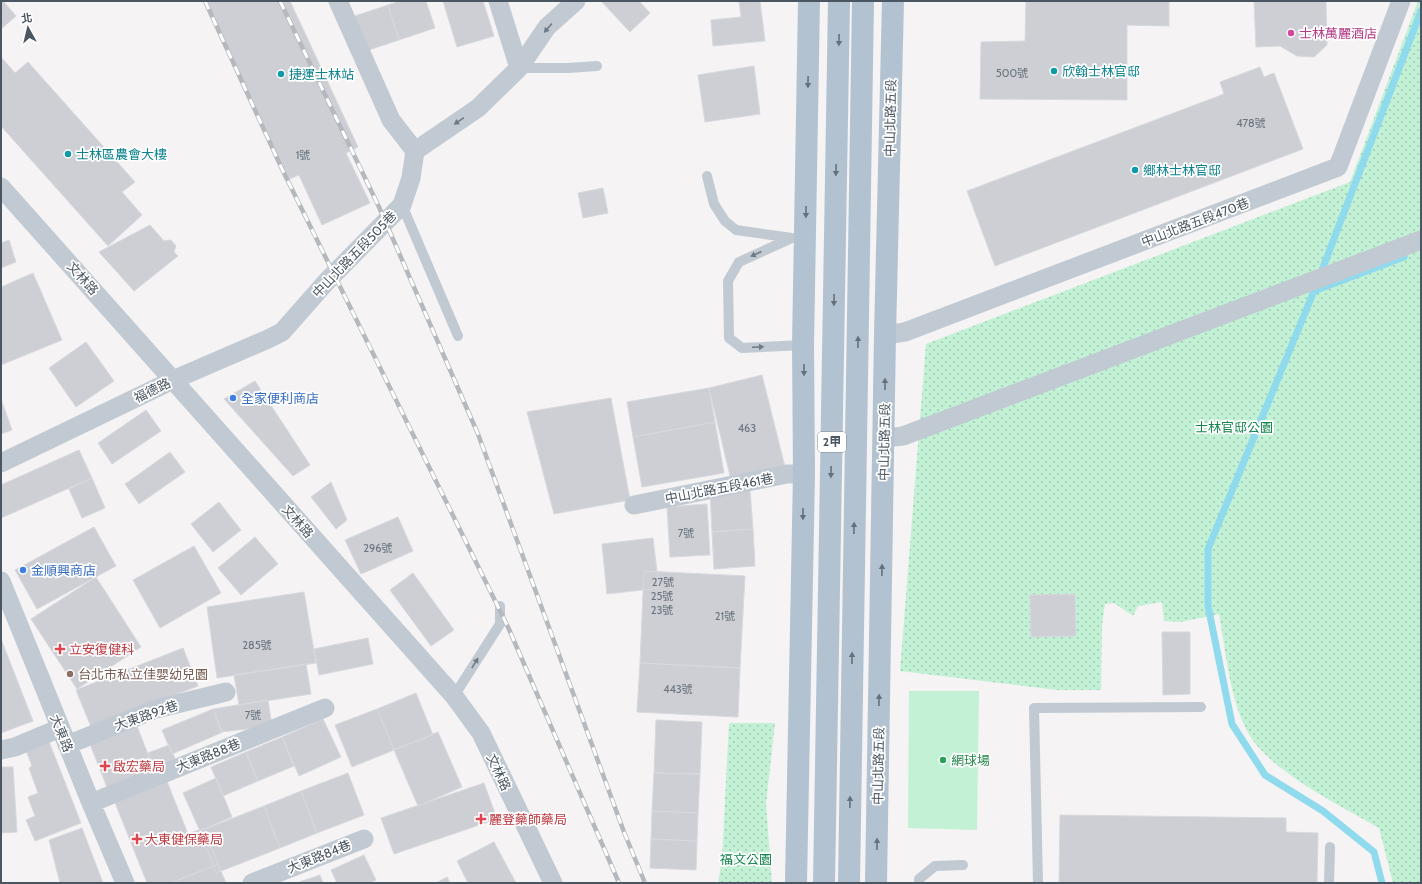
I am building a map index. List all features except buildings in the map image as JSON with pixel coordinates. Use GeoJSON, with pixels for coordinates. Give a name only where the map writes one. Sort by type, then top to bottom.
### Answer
{"type":"FeatureCollection","features":[{"type":"Feature","properties":{"kind":"main road"},"geometry":{"type":"LineString","coordinates":[[796,883],[804,474],[805,268],[799,238],[809,1]]}},
{"type":"Feature","properties":{"kind":"main road","name":"2甲"},"geometry":{"type":"LineString","coordinates":[[824,883],[839,1]]}},
{"type":"Feature","properties":{"kind":"main road","name":"2甲"},"geometry":{"type":"LineString","coordinates":[[849,883],[863,1]]}},
{"type":"Feature","properties":{"kind":"main road","name":"中山北路五段"},"geometry":{"type":"LineString","coordinates":[[876,883],[885,335],[893,1]]}},
{"type":"Feature","properties":{"kind":"main road"},"geometry":{"type":"LineString","coordinates":[[805,268],[835,270]]}},
{"type":"Feature","properties":{"kind":"street"},"geometry":{"type":"LineString","coordinates":[[498,1],[520,68]]}},
{"type":"Feature","properties":{"kind":"street"},"geometry":{"type":"LineString","coordinates":[[342,2],[391,120],[415,151],[478,108],[520,68],[547,27],[576,1]]}},
{"type":"Feature","properties":{"kind":"street","name":"中山北路五段470巷"},"geometry":{"type":"LineString","coordinates":[[885,335],[905,332],[1338,167],[1401,1]]}},
{"type":"Feature","properties":{"kind":"street","name":"中山北路五段505巷"},"geometry":{"type":"LineString","coordinates":[[298,313],[327,281],[402,205],[411,178],[415,151]]}},
{"type":"Feature","properties":{"kind":"street","name":"文林路"},"geometry":{"type":"LineString","coordinates":[[1,187],[454,696],[481,733],[553,883]]}},
{"type":"Feature","properties":{"kind":"street"},"geometry":{"type":"LineString","coordinates":[[884,438],[903,436],[1421,240]]}},
{"type":"Feature","properties":{"kind":"street","name":"福德路"},"geometry":{"type":"LineString","coordinates":[[1,463],[173,380],[275,336],[282,332],[298,313]]}},
{"type":"Feature","properties":{"kind":"street","name":"中山北路五段461巷"},"geometry":{"type":"LineString","coordinates":[[634,505],[787,474],[804,474]]}},
{"type":"Feature","properties":{"kind":"street","name":"大東路"},"geometry":{"type":"LineString","coordinates":[[1,581],[60,728],[125,883]]}},
{"type":"Feature","properties":{"kind":"street","name":"大東路92巷"},"geometry":{"type":"LineString","coordinates":[[67,745],[156,709],[226,692]]}},
{"type":"Feature","properties":{"kind":"street","name":"大東路88巷"},"geometry":{"type":"LineString","coordinates":[[91,803],[324,708]]}},
{"type":"Feature","properties":{"kind":"street"},"geometry":{"type":"LineString","coordinates":[[1,750],[15,747],[60,728]]}},
{"type":"Feature","properties":{"kind":"street","name":"大東路84巷"},"geometry":{"type":"LineString","coordinates":[[252,883],[364,839]]}},
{"type":"Feature","properties":{"kind":"lane"},"geometry":{"type":"LineString","coordinates":[[520,68],[568,68],[597,66]]}},
{"type":"Feature","properties":{"kind":"lane"},"geometry":{"type":"LineString","coordinates":[[707,176],[714,204],[725,221],[736,230],[799,238]]}},
{"type":"Feature","properties":{"kind":"lane"},"geometry":{"type":"LineString","coordinates":[[402,205],[458,336]]}},
{"type":"Feature","properties":{"kind":"lane"},"geometry":{"type":"LineString","coordinates":[[799,238],[739,262],[728,281],[729,338],[742,348],[804,345]]}},
{"type":"Feature","properties":{"kind":"lane"},"geometry":{"type":"LineString","coordinates":[[454,696],[500,624],[500,606]]}},
{"type":"Feature","properties":{"kind":"lane"},"geometry":{"type":"LineString","coordinates":[[1038,883],[1034,708],[1201,707]]}},
{"type":"Feature","properties":{"kind":"lane"},"geometry":{"type":"LineString","coordinates":[[1329,883],[1330,847]]}},
{"type":"Feature","properties":{"kind":"lane"},"geometry":{"type":"LineString","coordinates":[[919,883],[919,879],[935,866],[963,865]]}},
{"type":"Feature","properties":{"kind":"green space","name":"士林官邸公園"},"geometry":{"type":"Polygon","coordinates":[[[1418,1],[1421,1],[1421,883],[1393,883],[1379,828],[1325,798],[1286,772],[1269,758],[1256,744],[1246,729],[1240,716],[1232,687],[1219,614],[1181,622],[1164,621],[1162,602],[1138,606],[1133,616],[1114,603],[1105,604],[1102,625],[1101,690],[1057,690],[900,671],[926,344],[1350,182],[1418,1]]]}},
{"type":"Feature","properties":{"kind":"green space","name":"網球場"},"geometry":{"type":"Polygon","coordinates":[[[909,691],[979,691],[977,830],[908,828],[909,691]]]}},
{"type":"Feature","properties":{"kind":"green space","name":"福文公園"},"geometry":{"type":"Polygon","coordinates":[[[729,723],[775,723],[766,804],[772,883],[718,883],[722,859],[729,723]]]}},
{"type":"Feature","properties":{"kind":"waterway"},"geometry":{"type":"LineString","coordinates":[[1382,883],[1374,852],[1323,811],[1265,775],[1232,724],[1208,606],[1208,549],[1314,291],[1421,11]]}},
{"type":"Feature","properties":{"kind":"waterway"},"geometry":{"type":"LineString","coordinates":[[1314,291],[1404,257]]}},
{"type":"Feature","properties":{"kind":"railway"},"geometry":{"type":"LineString","coordinates":[[205,1],[282,169],[508,627],[619,883]]}},
{"type":"Feature","properties":{"kind":"railway"},"geometry":{"type":"LineString","coordinates":[[280,1],[379,207],[478,434],[624,832],[645,883]]}},
{"type":"Feature","properties":{"kind":"place","name":"士林萬麗酒店"},"geometry":{"type":"Point","coordinates":[1291,33]}},
{"type":"Feature","properties":{"kind":"place","name":"欣翰士林官邸"},"geometry":{"type":"Point","coordinates":[1054,71]}},
{"type":"Feature","properties":{"kind":"place","name":"捷運士林站"},"geometry":{"type":"Point","coordinates":[281,74]}},
{"type":"Feature","properties":{"kind":"place","name":"士林區農會大樓"},"geometry":{"type":"Point","coordinates":[68,154]}},
{"type":"Feature","properties":{"kind":"place","name":"鄉林士林官邸"},"geometry":{"type":"Point","coordinates":[1135,170]}},
{"type":"Feature","properties":{"kind":"place","name":"全家便利商店"},"geometry":{"type":"Point","coordinates":[233,398]}},
{"type":"Feature","properties":{"kind":"place","name":"金順興商店"},"geometry":{"type":"Point","coordinates":[23,570]}},
{"type":"Feature","properties":{"kind":"place","name":"立安復健科"},"geometry":{"type":"Point","coordinates":[60,649]}},
{"type":"Feature","properties":{"kind":"place","name":"台北市私立佳嬰幼兒園"},"geometry":{"type":"Point","coordinates":[70,674]}},
{"type":"Feature","properties":{"kind":"place","name":"網球場"},"geometry":{"type":"Point","coordinates":[943,760]}},
{"type":"Feature","properties":{"kind":"place","name":"啟宏藥局"},"geometry":{"type":"Point","coordinates":[105,766]}},
{"type":"Feature","properties":{"kind":"place","name":"麗登藥師藥局"},"geometry":{"type":"Point","coordinates":[481,819]}},
{"type":"Feature","properties":{"kind":"place","name":"大東健保藥局"},"geometry":{"type":"Point","coordinates":[137,839]}}]}
